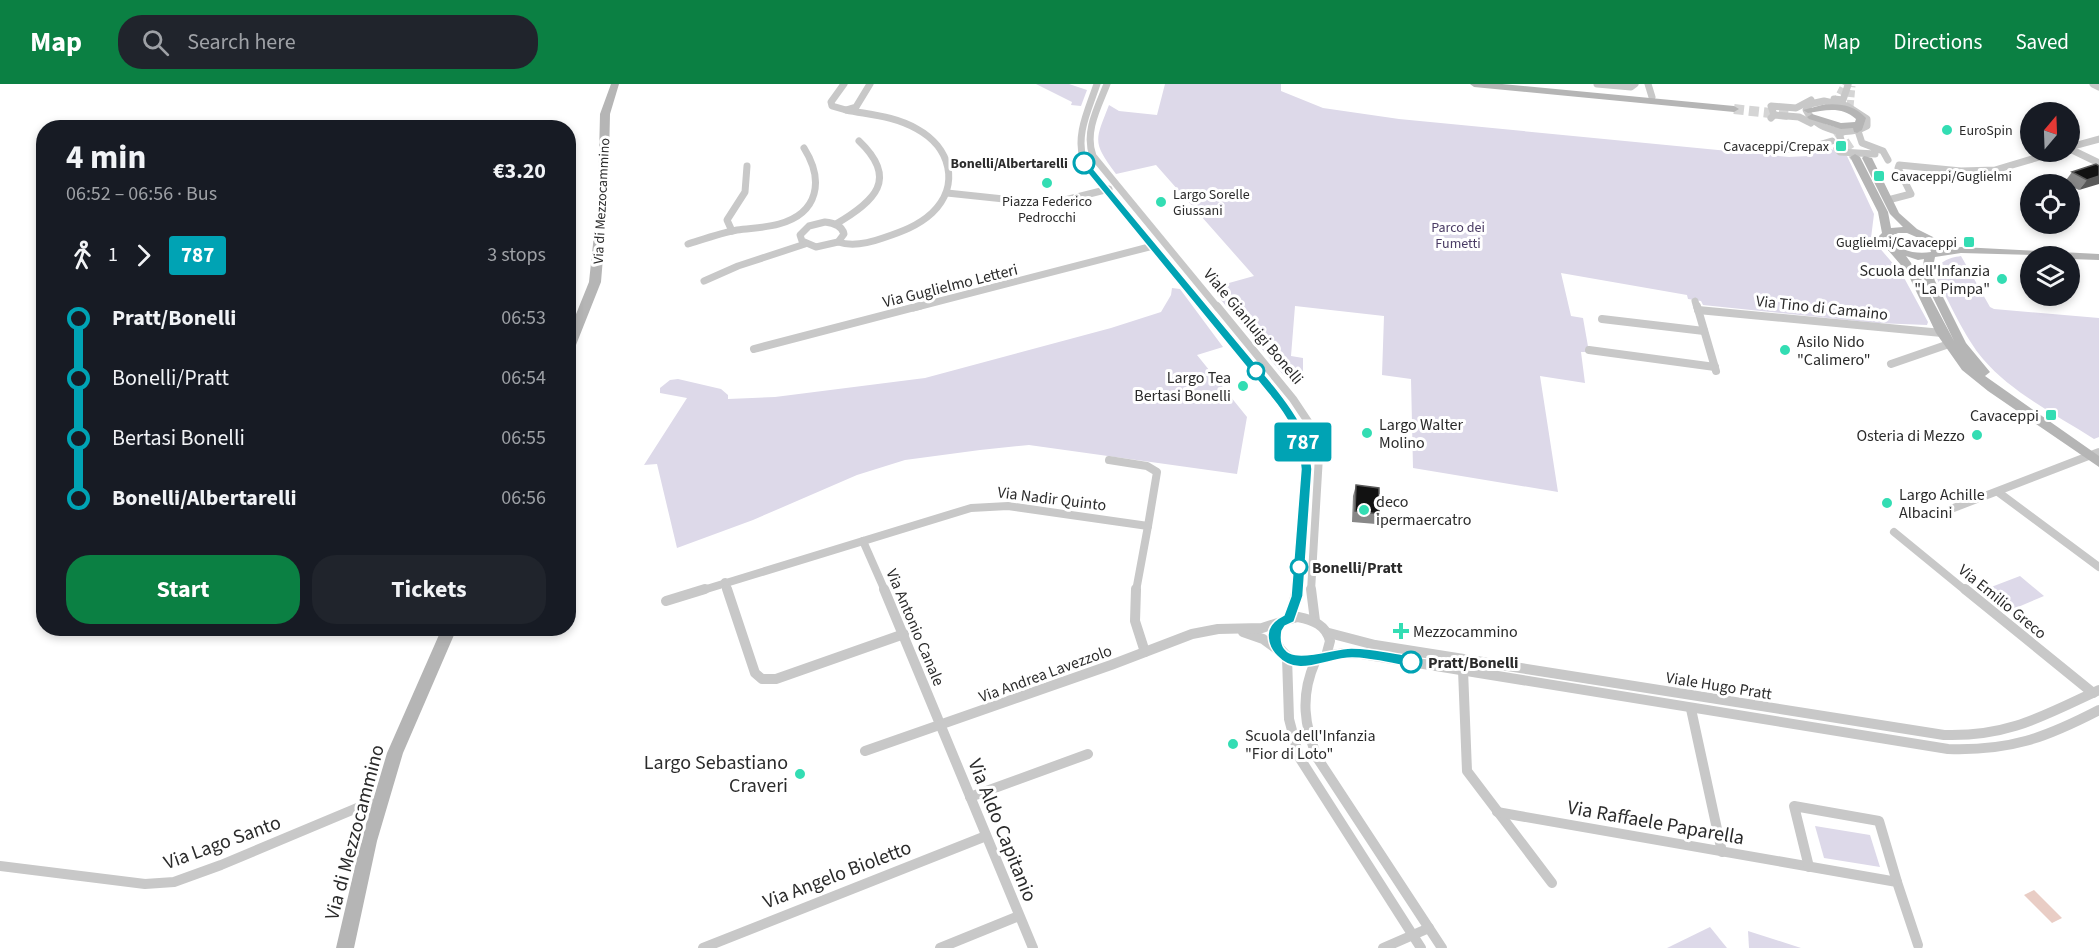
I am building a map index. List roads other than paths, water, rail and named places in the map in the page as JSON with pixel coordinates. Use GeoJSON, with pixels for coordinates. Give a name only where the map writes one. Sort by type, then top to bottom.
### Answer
{"type":"FeatureCollection","features":[{"type":"Feature","properties":{"kind":"street","name":"Via di Mezzocammino"},"geometry":{"type":"LineString","coordinates":[[576,330],[595,282],[603,197],[605,114],[615,84]]}},
{"type":"Feature","properties":{"kind":"street"},"geometry":{"type":"LineString","coordinates":[[704,281],[743,264],[806,244],[822,247],[838,242],[849,245],[861,244],[908,229],[931,214],[947,193],[950,167],[938,145],[909,125],[890,117],[834,107],[830,104],[844,84]]}},
{"type":"Feature","properties":{"kind":"street"},"geometry":{"type":"LineString","coordinates":[[846,110],[856,107],[870,84]]}},
{"type":"Feature","properties":{"kind":"street","name":"Viale Gianluigi Bonelli"},"geometry":{"type":"LineString","coordinates":[[1097,84],[1078,143],[1084,163],[1275,394],[1299,428],[1305,452],[1306,469],[1297,596],[1285,620]]}},
{"type":"Feature","properties":{"kind":"street","name":"Viale Gianluigi Bonelli"},"geometry":{"type":"LineString","coordinates":[[1107,84],[1089,134],[1088,144],[1095,159],[1293,399],[1311,426],[1319,462],[1311,590],[1316,621]]}},
{"type":"Feature","properties":{"kind":"street"},"geometry":{"type":"LineString","coordinates":[[1474,84],[1733,106],[1519,84]]}},
{"type":"Feature","properties":{"kind":"street"},"geometry":{"type":"LineString","coordinates":[[1597,84],[1631,87],[1635,84]]}},
{"type":"Feature","properties":{"kind":"street"},"geometry":{"type":"LineString","coordinates":[[1648,84],[1652,97]]}},
{"type":"Feature","properties":{"kind":"street"},"geometry":{"type":"LineString","coordinates":[[2093,84],[2099,87]]}},
{"type":"Feature","properties":{"kind":"street"},"geometry":{"type":"LineString","coordinates":[[1843,100],[1848,85]]}},
{"type":"Feature","properties":{"kind":"street"},"geometry":{"type":"LineString","coordinates":[[1772,112],[1796,108],[1811,100],[1843,100],[1861,118],[1845,154],[1870,155],[1875,154],[1875,149]]}},
{"type":"Feature","properties":{"kind":"street"},"geometry":{"type":"LineString","coordinates":[[1849,145],[1818,111],[1809,105],[1817,102],[1835,102],[1851,109]]}},
{"type":"Feature","properties":{"kind":"street"},"geometry":{"type":"LineString","coordinates":[[856,107],[866,112]]}},
{"type":"Feature","properties":{"kind":"street"},"geometry":{"type":"LineString","coordinates":[[1772,112],[1851,109]]}},
{"type":"Feature","properties":{"kind":"street"},"geometry":{"type":"LineString","coordinates":[[1818,111],[1819,124],[1836,129],[1858,128]]}},
{"type":"Feature","properties":{"kind":"street"},"geometry":{"type":"LineString","coordinates":[[1772,112],[1836,129]]}},
{"type":"Feature","properties":{"kind":"street"},"geometry":{"type":"LineString","coordinates":[[2080,145],[2099,139]]}},
{"type":"Feature","properties":{"kind":"street"},"geometry":{"type":"LineString","coordinates":[[806,244],[800,235],[805,228],[819,223],[836,224],[866,204],[875,194],[880,181],[879,161],[859,141]]}},
{"type":"Feature","properties":{"kind":"street"},"geometry":{"type":"LineString","coordinates":[[1782,149],[1808,148],[1829,143],[1849,145],[1883,151],[1888,160]]}},
{"type":"Feature","properties":{"kind":"street"},"geometry":{"type":"LineString","coordinates":[[786,222],[808,204],[817,188],[817,169],[804,148]]}},
{"type":"Feature","properties":{"kind":"street"},"geometry":{"type":"LineString","coordinates":[[2080,150],[2099,158]]}},
{"type":"Feature","properties":{"kind":"street"},"geometry":{"type":"LineString","coordinates":[[2080,152],[2099,163]]}},
{"type":"Feature","properties":{"kind":"street"},"geometry":{"type":"LineString","coordinates":[[1855,157],[1883,212],[1887,232],[1884,240],[1914,274],[1942,333],[1966,367],[1985,383],[2097,455]]}},
{"type":"Feature","properties":{"kind":"street"},"geometry":{"type":"LineString","coordinates":[[1867,158],[1897,217],[1915,232]]}},
{"type":"Feature","properties":{"kind":"street"},"geometry":{"type":"LineString","coordinates":[[1888,200],[1911,194],[1898,168],[1899,165],[1970,171],[2009,167],[2025,162]]}},
{"type":"Feature","properties":{"kind":"street"},"geometry":{"type":"LineString","coordinates":[[732,231],[727,220],[745,192],[747,166]]}},
{"type":"Feature","properties":{"kind":"street"},"geometry":{"type":"LineString","coordinates":[[947,193],[1049,202],[1118,187]]}},
{"type":"Feature","properties":{"kind":"street"},"geometry":{"type":"LineString","coordinates":[[688,244],[732,231],[786,222],[805,228]]}},
{"type":"Feature","properties":{"kind":"street"},"geometry":{"type":"LineString","coordinates":[[836,224],[844,234],[838,242]]}},
{"type":"Feature","properties":{"kind":"street"},"geometry":{"type":"LineString","coordinates":[[1887,232],[1898,230],[1915,232],[1927,237],[1977,245],[2099,251]]}},
{"type":"Feature","properties":{"kind":"street"},"geometry":{"type":"LineString","coordinates":[[1927,237],[1936,246],[1927,269],[1928,278],[1961,344],[1970,356],[1996,382],[2097,455]]}},
{"type":"Feature","properties":{"kind":"street"},"geometry":{"type":"LineString","coordinates":[[1087,257],[1151,244]]}},
{"type":"Feature","properties":{"kind":"street","name":"Via Guglielmo Letteri"},"geometry":{"type":"LineString","coordinates":[[754,349],[1151,244]]}},
{"type":"Feature","properties":{"kind":"street"},"geometry":{"type":"LineString","coordinates":[[1894,249],[1912,256],[1971,250],[2099,257]]}},
{"type":"Feature","properties":{"kind":"street","name":"Via Tino di Camaino"},"geometry":{"type":"LineString","coordinates":[[1589,350],[1715,369],[1696,305],[1859,326],[1942,333]]}},
{"type":"Feature","properties":{"kind":"street"},"geometry":{"type":"LineString","coordinates":[[1602,319],[1704,331]]}},
{"type":"Feature","properties":{"kind":"street"},"geometry":{"type":"LineString","coordinates":[[1892,364],[1949,344]]}},
{"type":"Feature","properties":{"kind":"street"},"geometry":{"type":"LineString","coordinates":[[1951,509],[2097,455]]}},
{"type":"Feature","properties":{"kind":"street"},"geometry":{"type":"LineString","coordinates":[[1109,460],[1147,466],[1157,472],[1134,610],[1135,628],[1145,652]]}},
{"type":"Feature","properties":{"kind":"street"},"geometry":{"type":"LineString","coordinates":[[1998,492],[2099,567]]}},
{"type":"Feature","properties":{"kind":"street","name":"Via Nadir Quinto"},"geometry":{"type":"LineString","coordinates":[[666,600],[966,509],[989,505],[1013,506],[1148,526]]}},
{"type":"Feature","properties":{"kind":"street","name":"Via Emilio Greco"},"geometry":{"type":"LineString","coordinates":[[1894,532],[2096,691]]}},
{"type":"Feature","properties":{"kind":"street","name":"Via Antonio Canale"},"geometry":{"type":"LineString","coordinates":[[863,541],[904,634],[940,726]]}},
{"type":"Feature","properties":{"kind":"street"},"geometry":{"type":"LineString","coordinates":[[725,582],[755,673],[762,679],[776,679],[904,634]]}},
{"type":"Feature","properties":{"kind":"street"},"geometry":{"type":"LineString","coordinates":[[1235,629],[1263,639],[1284,655],[1300,662],[1314,662],[1326,656],[1332,643],[1329,633],[1316,621],[1303,617],[1285,620],[1274,633],[1276,645],[1284,655],[1290,681],[1288,716],[1296,752],[1421,948]]}},
{"type":"Feature","properties":{"kind":"street","name":"Via Andrea Lavezzolo"},"geometry":{"type":"LineString","coordinates":[[866,751],[1200,632],[1262,628],[1285,620]]}},
{"type":"Feature","properties":{"kind":"street","name":"Viale Hugo Pratt"},"geometry":{"type":"LineString","coordinates":[[1329,633],[1375,645],[1944,735],[1980,735],[2018,728],[2096,691]]}},
{"type":"Feature","properties":{"kind":"street","name":"Via di Mezzocammino"},"geometry":{"type":"LineString","coordinates":[[345,948],[380,802],[395,753],[446,636]]}},
{"type":"Feature","properties":{"kind":"street","name":"Viale Hugo Pratt"},"geometry":{"type":"LineString","coordinates":[[1326,656],[1352,653],[1895,742],[1970,750],[1998,749],[2027,743],[2099,710]]}},
{"type":"Feature","properties":{"kind":"street"},"geometry":{"type":"LineString","coordinates":[[1314,662],[1307,679],[1304,709],[1311,745],[1325,772],[1442,948]]}},
{"type":"Feature","properties":{"kind":"street"},"geometry":{"type":"LineString","coordinates":[[1463,670],[1467,771],[1552,883]]}},
{"type":"Feature","properties":{"kind":"street"},"geometry":{"type":"LineString","coordinates":[[1690,709],[1722,852]]}},
{"type":"Feature","properties":{"kind":"street","name":"Via Aldo Capitanio"},"geometry":{"type":"LineString","coordinates":[[940,726],[1033,948]]}},
{"type":"Feature","properties":{"kind":"street"},"geometry":{"type":"LineString","coordinates":[[970,797],[1088,754]]}},
{"type":"Feature","properties":{"kind":"street","name":"Via Lago Santo"},"geometry":{"type":"LineString","coordinates":[[0,866],[145,884],[174,882],[221,865],[357,808],[380,802]]}},
{"type":"Feature","properties":{"kind":"street"},"geometry":{"type":"LineString","coordinates":[[1809,867],[1794,806],[1879,821],[1918,945]]}},
{"type":"Feature","properties":{"kind":"street","name":"Via Raffaele Paparella"},"geometry":{"type":"LineString","coordinates":[[1497,812],[1897,882]]}},
{"type":"Feature","properties":{"kind":"street","name":"Via Angelo Bioletto"},"geometry":{"type":"LineString","coordinates":[[703,948],[986,836]]}},
{"type":"Feature","properties":{"kind":"street"},"geometry":{"type":"LineString","coordinates":[[940,948],[1019,916]]}},
{"type":"Feature","properties":{"kind":"street"},"geometry":{"type":"LineString","coordinates":[[1383,948],[1429,928]]}},
{"type":"Feature","properties":{"kind":"tunnel"},"geometry":{"type":"LineString","coordinates":[[1835,103],[1845,84]]}},
{"type":"Feature","properties":{"kind":"tunnel"},"geometry":{"type":"LineString","coordinates":[[1850,107],[1852,86]]}},
{"type":"Feature","properties":{"kind":"tunnel"},"geometry":{"type":"LineString","coordinates":[[1734,109],[1788,115]]}},
{"type":"Feature","properties":{"kind":"tunnel"},"geometry":{"type":"LineString","coordinates":[[1836,129],[1855,157]]}},
{"type":"Feature","properties":{"kind":"place","name":"EuroSpin"},"geometry":{"type":"Point","coordinates":[1947,130]}},
{"type":"Feature","properties":{"kind":"place","name":"Cavaceppi/Crepax"},"geometry":{"type":"Point","coordinates":[1841,146]}},
{"type":"Feature","properties":{"kind":"place","name":"Bonelli/Albertarelli"},"geometry":{"type":"Point","coordinates":[1084,163]}},
{"type":"Feature","properties":{"kind":"place","name":"Cavaceppi/Guglielmi"},"geometry":{"type":"Point","coordinates":[1879,176]}},
{"type":"Feature","properties":{"kind":"place","name":"Piazza Federico Pedrocchi"},"geometry":{"type":"Point","coordinates":[1047,183]}},
{"type":"Feature","properties":{"kind":"place","name":"Largo Sorelle Giussani"},"geometry":{"type":"Point","coordinates":[1161,202]}},
{"type":"Feature","properties":{"kind":"place","name":"Guglielmi/Cavaceppi"},"geometry":{"type":"Point","coordinates":[1969,242]}},
{"type":"Feature","properties":{"kind":"place","name":"Scuola dell'Infanzia \"La Pimpa\""},"geometry":{"type":"Point","coordinates":[2002,279]}},
{"type":"Feature","properties":{"kind":"place","name":"Asilo Nido \"Calimero\""},"geometry":{"type":"Point","coordinates":[1785,350]}},
{"type":"Feature","properties":{"kind":"place","name":"Largo Tea Bertasi Bonelli"},"geometry":{"type":"Point","coordinates":[1243,386]}},
{"type":"Feature","properties":{"kind":"place","name":"Cavaceppi"},"geometry":{"type":"Point","coordinates":[2051,415]}},
{"type":"Feature","properties":{"kind":"place","name":"Largo Walter Molino"},"geometry":{"type":"Point","coordinates":[1367,433]}},
{"type":"Feature","properties":{"kind":"place","name":"Osteria di Mezzo"},"geometry":{"type":"Point","coordinates":[1977,435]}},
{"type":"Feature","properties":{"kind":"place","name":"Largo Achille Albacini"},"geometry":{"type":"Point","coordinates":[1887,503]}},
{"type":"Feature","properties":{"kind":"place","name":"deco ipermaercatro"},"geometry":{"type":"Point","coordinates":[1364,510]}},
{"type":"Feature","properties":{"kind":"place","name":"Bonelli/Pratt"},"geometry":{"type":"Point","coordinates":[1299,567]}},
{"type":"Feature","properties":{"kind":"place","name":"Mezzocammino"},"geometry":{"type":"Point","coordinates":[1401,631]}},
{"type":"Feature","properties":{"kind":"place","name":"Pratt/Bonelli"},"geometry":{"type":"Point","coordinates":[1411,662]}},
{"type":"Feature","properties":{"kind":"place","name":"Scuola dell'Infanzia \"Fior di Loto\""},"geometry":{"type":"Point","coordinates":[1233,744]}},
{"type":"Feature","properties":{"kind":"place","name":"Largo Sebastiano Craveri"},"geometry":{"type":"Point","coordinates":[800,774]}},
{"type":"Feature","properties":{"kind":"park label","name":"Parco dei Fumetti"},"geometry":{"type":"Point","coordinates":[1458,236]}}]}
